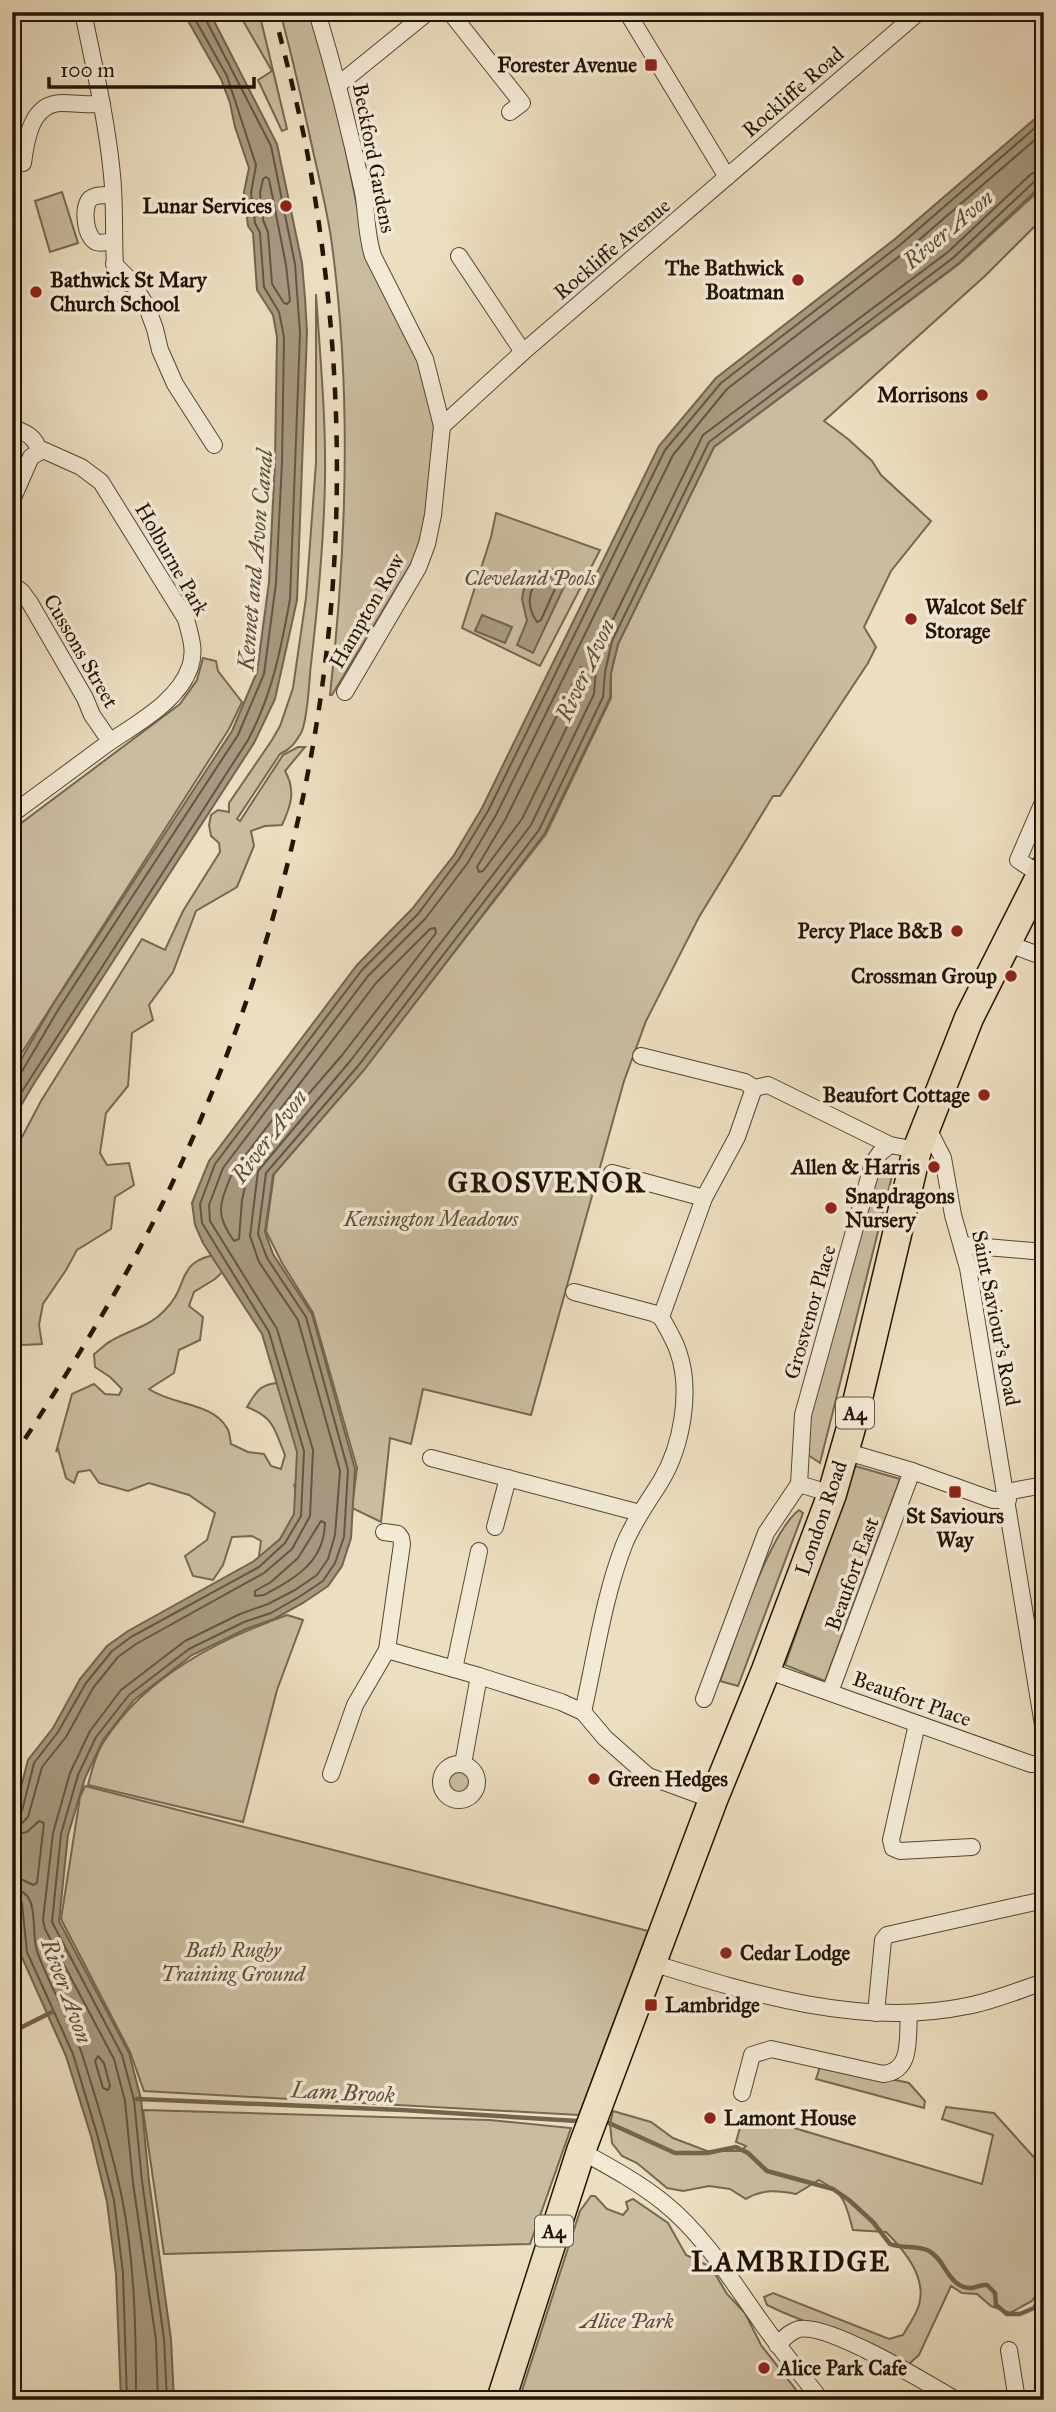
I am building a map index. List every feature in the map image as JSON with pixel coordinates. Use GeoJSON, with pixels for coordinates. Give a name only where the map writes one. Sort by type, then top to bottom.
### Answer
{"type":"FeatureCollection","features":[{"type":"Feature","properties":{"kind":"highway","name":"London Road"},"geometry":{"type":"LineString","coordinates":[[581,2151],[832,1494],[844,1451],[911,1140],[1042,872]]}},
{"type":"Feature","properties":{"kind":"highway","name":"A4"},"geometry":{"type":"LineString","coordinates":[[501,2400],[581,2151]]}},
{"type":"Feature","properties":{"kind":"street"},"geometry":{"type":"LineString","coordinates":[[83,12],[102,104],[112,177],[117,293]]}},
{"type":"Feature","properties":{"kind":"street","name":"Beckford Gardens"},"geometry":{"type":"LineString","coordinates":[[317,12],[338,85],[363,194],[368,239],[373,256],[425,359],[442,426]]}},
{"type":"Feature","properties":{"kind":"street"},"geometry":{"type":"LineString","coordinates":[[338,85],[428,12]]}},
{"type":"Feature","properties":{"kind":"street"},"geometry":{"type":"LineString","coordinates":[[450,12],[522,103],[510,112]]}},
{"type":"Feature","properties":{"kind":"street"},"geometry":{"type":"LineString","coordinates":[[627,12],[727,177]]}},
{"type":"Feature","properties":{"kind":"street","name":"Rockliffe Road"},"geometry":{"type":"LineString","coordinates":[[727,177],[919,12]]}},
{"type":"Feature","properties":{"kind":"street"},"geometry":{"type":"LineString","coordinates":[[23,163],[32,124],[43,110],[56,103],[84,106],[102,104]]}},
{"type":"Feature","properties":{"kind":"street","name":"Rockliffe Avenue"},"geometry":{"type":"LineString","coordinates":[[442,426],[523,352],[727,177]]}},
{"type":"Feature","properties":{"kind":"street"},"geometry":{"type":"LineString","coordinates":[[113,195],[97,195],[89,200],[86,207],[88,234],[99,243],[113,241]]}},
{"type":"Feature","properties":{"kind":"street"},"geometry":{"type":"LineString","coordinates":[[459,256],[523,352]]}},
{"type":"Feature","properties":{"kind":"street"},"geometry":{"type":"LineString","coordinates":[[114,264],[131,281],[147,307],[160,351],[175,384],[214,445]]}},
{"type":"Feature","properties":{"kind":"street","name":"Hampton Row"},"geometry":{"type":"LineString","coordinates":[[345,692],[418,568],[427,544],[433,515],[442,426]]}},
{"type":"Feature","properties":{"kind":"street","name":"Holburne Park"},"geometry":{"type":"LineString","coordinates":[[12,427],[29,434],[36,441],[35,454],[47,451],[80,467],[109,491],[186,619],[193,655],[190,668],[181,683],[159,706],[12,814]]}},
{"type":"Feature","properties":{"kind":"street"},"geometry":{"type":"LineString","coordinates":[[12,500],[35,454]]}},
{"type":"Feature","properties":{"kind":"street","name":"Cussons Street"},"geometry":{"type":"LineString","coordinates":[[12,584],[30,603],[85,698],[92,715],[110,741]]}},
{"type":"Feature","properties":{"kind":"street"},"geometry":{"type":"LineString","coordinates":[[1042,872],[1018,860],[1044,800]]}},
{"type":"Feature","properties":{"kind":"street"},"geometry":{"type":"LineString","coordinates":[[1006,943],[1044,957]]}},
{"type":"Feature","properties":{"kind":"street"},"geometry":{"type":"LineString","coordinates":[[651,1053],[745,1082],[754,1088],[768,1085],[911,1140]]}},
{"type":"Feature","properties":{"kind":"street"},"geometry":{"type":"LineString","coordinates":[[661,1317],[704,1199],[737,1137],[754,1088]]}},
{"type":"Feature","properties":{"kind":"street","name":"Saint Saviour's Road"},"geometry":{"type":"LineString","coordinates":[[911,1140],[942,1154],[953,1215],[963,1245],[1007,1496],[1044,1731]]}},
{"type":"Feature","properties":{"kind":"street","name":"Grosvenor Place"},"geometry":{"type":"LineString","coordinates":[[704,1699],[766,1534],[799,1483],[803,1415],[873,1163],[880,1153],[911,1140]]}},
{"type":"Feature","properties":{"kind":"street"},"geometry":{"type":"LineString","coordinates":[[612,1173],[704,1199]]}},
{"type":"Feature","properties":{"kind":"street"},"geometry":{"type":"LineString","coordinates":[[963,1245],[1044,1252]]}},
{"type":"Feature","properties":{"kind":"street"},"geometry":{"type":"LineString","coordinates":[[573,1292],[661,1317],[680,1359],[684,1403],[678,1439],[663,1479],[640,1513],[624,1544],[583,1712]]}},
{"type":"Feature","properties":{"kind":"street"},"geometry":{"type":"LineString","coordinates":[[844,1451],[912,1471],[993,1500],[1044,1485]]}},
{"type":"Feature","properties":{"kind":"street"},"geometry":{"type":"LineString","coordinates":[[441,1465],[508,1478],[640,1513]]}},
{"type":"Feature","properties":{"kind":"street","name":"Beaufort East"},"geometry":{"type":"LineString","coordinates":[[830,1692],[912,1471]]}},
{"type":"Feature","properties":{"kind":"street"},"geometry":{"type":"LineString","coordinates":[[495,1527],[508,1478]]}},
{"type":"Feature","properties":{"kind":"street"},"geometry":{"type":"LineString","coordinates":[[799,1483],[832,1494]]}},
{"type":"Feature","properties":{"kind":"street"},"geometry":{"type":"LineString","coordinates":[[331,1774],[355,1705],[387,1650],[402,1544],[398,1534],[384,1532]]}},
{"type":"Feature","properties":{"kind":"street"},"geometry":{"type":"LineString","coordinates":[[454,1669],[480,1551]]}},
{"type":"Feature","properties":{"kind":"street"},"geometry":{"type":"LineString","coordinates":[[1027,1629],[1044,1627]]}},
{"type":"Feature","properties":{"kind":"street"},"geometry":{"type":"LineString","coordinates":[[387,1650],[480,1676],[561,1702],[583,1712],[605,1738],[648,1776],[713,1800]]}},
{"type":"Feature","properties":{"kind":"street","name":"Beaufort Place"},"geometry":{"type":"LineString","coordinates":[[766,1670],[1031,1764],[1044,1764]]}},
{"type":"Feature","properties":{"kind":"street"},"geometry":{"type":"LineString","coordinates":[[463,1765],[480,1676]]}},
{"type":"Feature","properties":{"kind":"street"},"geometry":{"type":"LineString","coordinates":[[918,1724],[891,1840],[894,1848],[900,1852],[972,1847]]}},
{"type":"Feature","properties":{"kind":"street"},"geometry":{"type":"LineString","coordinates":[[876,2013],[883,1940],[887,1935],[1044,1900]]}},
{"type":"Feature","properties":{"kind":"street"},"geometry":{"type":"LineString","coordinates":[[652,1963],[740,1990],[876,2013],[909,2014],[970,2006],[1044,1982]]}},
{"type":"Feature","properties":{"kind":"street"},"geometry":{"type":"LineString","coordinates":[[742,2093],[752,2055],[771,2049],[883,2074],[893,2073],[900,2069],[905,2061],[909,2014]]}},
{"type":"Feature","properties":{"kind":"street"},"geometry":{"type":"LineString","coordinates":[[581,2151],[614,2168],[663,2202],[682,2220],[724,2270],[821,2400]]}},
{"type":"Feature","properties":{"kind":"street"},"geometry":{"type":"LineString","coordinates":[[778,2345],[798,2329],[853,2343],[956,2400]]}},
{"type":"Feature","properties":{"kind":"street"},"geometry":{"type":"LineString","coordinates":[[1009,2350],[1017,2400]]}},
{"type":"Feature","properties":{"kind":"green space"},"geometry":{"type":"Polygon","coordinates":[[[238,12],[259,12],[287,129],[282,131],[258,80],[272,71],[238,12]]]}},
{"type":"Feature","properties":{"kind":"green space"},"geometry":{"type":"Polygon","coordinates":[[[280,12],[310,12],[340,122],[367,256],[419,362],[436,425],[429,500],[418,552],[332,695],[345,470],[343,357],[326,210],[280,12]]]}},
{"type":"Feature","properties":{"kind":"green space","name":"Kensington Meadows"},"geometry":{"type":"Polygon","coordinates":[[[1044,186],[1044,217],[986,275],[824,421],[872,461],[881,475],[931,521],[891,571],[864,627],[876,647],[868,663],[780,796],[773,796],[699,917],[646,1021],[624,1081],[531,1415],[423,1389],[411,1444],[390,1438],[381,1522],[352,1508],[357,1468],[313,1313],[266,1231],[274,1174],[358,1076],[546,834],[611,698],[611,673],[618,644],[714,447],[959,264],[1044,186]]]}},
{"type":"Feature","properties":{"kind":"green space"},"geometry":{"type":"Polygon","coordinates":[[[62,192],[78,243],[50,252],[35,201],[62,192]]]}},
{"type":"Feature","properties":{"kind":"green space"},"geometry":{"type":"Polygon","coordinates":[[[316,294],[324,409],[325,479],[320,572],[307,710],[299,737],[290,748],[280,754],[237,819],[240,821],[283,755],[298,747],[305,747],[285,771],[291,791],[290,805],[282,825],[265,826],[251,831],[254,846],[237,887],[196,911],[173,972],[149,1005],[153,1020],[132,1033],[128,1086],[106,1113],[100,1153],[107,1165],[129,1163],[134,1185],[115,1197],[111,1229],[77,1250],[43,1304],[39,1325],[42,1344],[23,1345],[12,1338],[12,1156],[41,1101],[142,939],[165,950],[183,911],[220,852],[219,843],[211,836],[211,815],[218,810],[229,812],[229,803],[280,726],[293,688],[306,598],[316,463],[316,294]]]}},
{"type":"Feature","properties":{"kind":"green space","name":"Cleveland Pools"},"geometry":{"type":"Polygon","coordinates":[[[496,513],[600,550],[540,666],[462,628],[496,513]]]}},
{"type":"Feature","properties":{"kind":"green space"},"geometry":{"type":"Polygon","coordinates":[[[203,658],[216,661],[218,671],[242,702],[229,729],[12,1068],[12,830],[180,704],[197,680],[203,658]]]}},
{"type":"Feature","properties":{"kind":"green space"},"geometry":{"type":"Polygon","coordinates":[[[886,1161],[894,1168],[820,1463],[808,1455],[804,1437],[879,1170],[886,1161]]]}},
{"type":"Feature","properties":{"kind":"green space"},"geometry":{"type":"Polygon","coordinates":[[[223,1253],[230,1265],[215,1279],[194,1292],[189,1306],[203,1317],[200,1340],[179,1350],[174,1373],[149,1389],[212,1413],[227,1428],[231,1444],[248,1452],[264,1454],[271,1466],[281,1469],[285,1455],[276,1431],[263,1415],[247,1407],[261,1388],[284,1383],[307,1471],[294,1485],[300,1501],[291,1528],[258,1563],[261,1541],[252,1536],[232,1537],[223,1565],[213,1580],[193,1576],[185,1556],[207,1540],[215,1513],[189,1495],[149,1483],[128,1491],[99,1483],[90,1470],[78,1472],[74,1483],[66,1478],[58,1449],[56,1452],[72,1394],[94,1384],[105,1394],[119,1395],[122,1389],[95,1367],[94,1354],[109,1342],[158,1317],[178,1292],[189,1268],[207,1257],[223,1253]]]}},
{"type":"Feature","properties":{"kind":"green space"},"geometry":{"type":"Polygon","coordinates":[[[855,1466],[900,1479],[825,1681],[785,1665],[855,1466]]]}},
{"type":"Feature","properties":{"kind":"green space"},"geometry":{"type":"Polygon","coordinates":[[[799,1510],[803,1513],[738,1686],[720,1681],[764,1564],[787,1523],[799,1510]]]}},
{"type":"Feature","properties":{"kind":"green space"},"geometry":{"type":"Polygon","coordinates":[[[287,1615],[303,1620],[277,1690],[243,1822],[88,1785],[102,1745],[122,1717],[162,1679],[235,1636],[287,1615]]]}},
{"type":"Feature","properties":{"kind":"green space"},"geometry":{"type":"Polygon","coordinates":[[[459,1769],[468,1773],[472,1782],[468,1791],[459,1795],[450,1791],[446,1782],[450,1773],[459,1769]]]}},
{"type":"Feature","properties":{"kind":"green space","name":"Bath Rugby Training Ground"},"geometry":{"type":"Polygon","coordinates":[[[85,1786],[648,1931],[579,2115],[144,2091],[130,2052],[61,1919],[80,1797],[85,1786]]]}},
{"type":"Feature","properties":{"kind":"green space"},"geometry":{"type":"Polygon","coordinates":[[[821,2064],[909,2083],[925,2101],[924,2108],[816,2079],[821,2064]]]}},
{"type":"Feature","properties":{"kind":"green space"},"geometry":{"type":"Polygon","coordinates":[[[946,2107],[994,2113],[1040,2164],[1044,2162],[1044,2283],[1032,2301],[1010,2313],[991,2306],[977,2294],[962,2293],[951,2286],[919,2355],[909,2364],[767,2305],[764,2297],[773,2293],[889,2339],[903,2335],[912,2320],[921,2295],[917,2274],[912,2265],[886,2232],[853,2230],[846,2206],[835,2190],[819,2180],[796,2194],[770,2191],[746,2199],[730,2189],[709,2186],[683,2191],[667,2188],[637,2163],[622,2156],[612,2143],[610,2124],[613,2111],[651,2122],[673,2138],[707,2151],[741,2151],[746,2146],[736,2142],[744,2113],[982,2184],[993,2135],[942,2119],[946,2107]]]}},
{"type":"Feature","properties":{"kind":"green space"},"geometry":{"type":"Polygon","coordinates":[[[143,2110],[490,2120],[571,2128],[530,2244],[164,2254],[143,2110]]]}},
{"type":"Feature","properties":{"kind":"green space","name":"Alice Park"},"geometry":{"type":"Polygon","coordinates":[[[591,2196],[595,2196],[607,2209],[623,2215],[628,2209],[626,2202],[633,2199],[668,2223],[686,2255],[711,2267],[727,2294],[745,2313],[761,2345],[804,2400],[519,2400],[580,2211],[591,2196]]]}},
{"type":"Feature","properties":{"kind":"water"},"geometry":{"type":"Polygon","coordinates":[[[183,12],[209,12],[277,144],[302,263],[307,332],[297,600],[275,699],[254,743],[12,1121],[12,1075],[52,1006],[232,731],[257,672],[269,582],[277,337],[273,315],[257,290],[253,233],[248,226],[244,192],[249,168],[221,79],[183,12]]]}},
{"type":"Feature","properties":{"kind":"water","name":"River Avon"},"geometry":{"type":"Polygon","coordinates":[[[1044,111],[1044,183],[958,264],[714,447],[618,644],[611,673],[610,698],[545,833],[364,1070],[273,1175],[265,1232],[273,1254],[312,1314],[355,1469],[351,1538],[342,1566],[328,1586],[274,1619],[192,1655],[134,1700],[103,1740],[85,1778],[68,1835],[59,1921],[129,2053],[141,2099],[149,2181],[171,2339],[174,2400],[121,2400],[116,2274],[107,2202],[91,2136],[66,2056],[20,1953],[12,1871],[12,1822],[28,1760],[53,1728],[80,1679],[107,1646],[128,1631],[254,1561],[280,1539],[294,1514],[297,1452],[262,1334],[203,1243],[195,1225],[192,1203],[209,1161],[357,965],[412,909],[454,855],[482,808],[659,446],[716,378],[895,239],[1044,111]]]}},
{"type":"Feature","properties":{"kind":"water","name":"Cleveland Pools"},"geometry":{"type":"Polygon","coordinates":[[[551,569],[569,576],[533,653],[517,645],[527,621],[522,599],[524,587],[540,571],[551,569]]]}},
{"type":"Feature","properties":{"kind":"water"},"geometry":{"type":"Polygon","coordinates":[[[482,615],[512,627],[505,643],[475,631],[482,615]]]}},
{"type":"Feature","properties":{"kind":"waterway","name":"River Avon"},"geometry":{"type":"LineString","coordinates":[[12,2032],[52,2012]]}},
{"type":"Feature","properties":{"kind":"waterway","name":"Lam Brook"},"geometry":{"type":"LineString","coordinates":[[137,2099],[402,2110],[577,2121]]}},
{"type":"Feature","properties":{"kind":"waterway","name":"Lam Brook"},"geometry":{"type":"LineString","coordinates":[[609,2123],[675,2153],[707,2153],[736,2147],[748,2153],[767,2171],[833,2189],[873,2222],[890,2244],[929,2251],[940,2261],[952,2279],[963,2287],[987,2285],[995,2293],[996,2305],[1007,2314],[1020,2314],[1034,2308],[1041,2295],[1044,2273]]}},
{"type":"Feature","properties":{"kind":"railway"},"geometry":{"type":"LineString","coordinates":[[12,1459],[75,1360],[153,1223],[223,1064],[266,940],[299,816],[322,690],[334,562],[336,433],[328,302],[310,168],[274,12]]}},
{"type":"Feature","properties":{"kind":"place","name":"Forester Avenue"},"geometry":{"type":"Point","coordinates":[651,65]}},
{"type":"Feature","properties":{"kind":"place","name":"Lunar Services"},"geometry":{"type":"Point","coordinates":[286,206]}},
{"type":"Feature","properties":{"kind":"place","name":"The Bathwick Boatman"},"geometry":{"type":"Point","coordinates":[798,280]}},
{"type":"Feature","properties":{"kind":"place","name":"Bathwick St Mary Church School"},"geometry":{"type":"Point","coordinates":[36,292]}},
{"type":"Feature","properties":{"kind":"place","name":"Morrisons"},"geometry":{"type":"Point","coordinates":[982,395]}},
{"type":"Feature","properties":{"kind":"place","name":"Walcot Self Storage"},"geometry":{"type":"Point","coordinates":[911,619]}},
{"type":"Feature","properties":{"kind":"place","name":"Percy Place B&B"},"geometry":{"type":"Point","coordinates":[957,931]}},
{"type":"Feature","properties":{"kind":"place","name":"Crossman Group"},"geometry":{"type":"Point","coordinates":[1011,976]}},
{"type":"Feature","properties":{"kind":"place","name":"Beaufort Cottage"},"geometry":{"type":"Point","coordinates":[984,1095]}},
{"type":"Feature","properties":{"kind":"place","name":"Allen & Harris"},"geometry":{"type":"Point","coordinates":[934,1167]}},
{"type":"Feature","properties":{"kind":"place","name":"Snapdragons Nursery"},"geometry":{"type":"Point","coordinates":[831,1208]}},
{"type":"Feature","properties":{"kind":"place","name":"St Saviours Way"},"geometry":{"type":"Point","coordinates":[955,1492]}},
{"type":"Feature","properties":{"kind":"place","name":"Green Hedges"},"geometry":{"type":"Point","coordinates":[594,1779]}},
{"type":"Feature","properties":{"kind":"place","name":"Cedar Lodge"},"geometry":{"type":"Point","coordinates":[726,1953]}},
{"type":"Feature","properties":{"kind":"place","name":"Lambridge"},"geometry":{"type":"Point","coordinates":[651,2005]}},
{"type":"Feature","properties":{"kind":"place","name":"Lamont House"},"geometry":{"type":"Point","coordinates":[710,2118]}},
{"type":"Feature","properties":{"kind":"place","name":"Alice Park Cafe"},"geometry":{"type":"Point","coordinates":[764,2368]}},
{"type":"Feature","properties":{"kind":"district","name":"GROSVENOR"},"geometry":{"type":"Point","coordinates":[547,1182]}},
{"type":"Feature","properties":{"kind":"district","name":"LAMBRIDGE"},"geometry":{"type":"Point","coordinates":[791,2261]}},
{"type":"Feature","properties":{"kind":"water label","name":"Kennet and Avon Canal"},"geometry":{"type":"Point","coordinates":[255,560]}}]}
